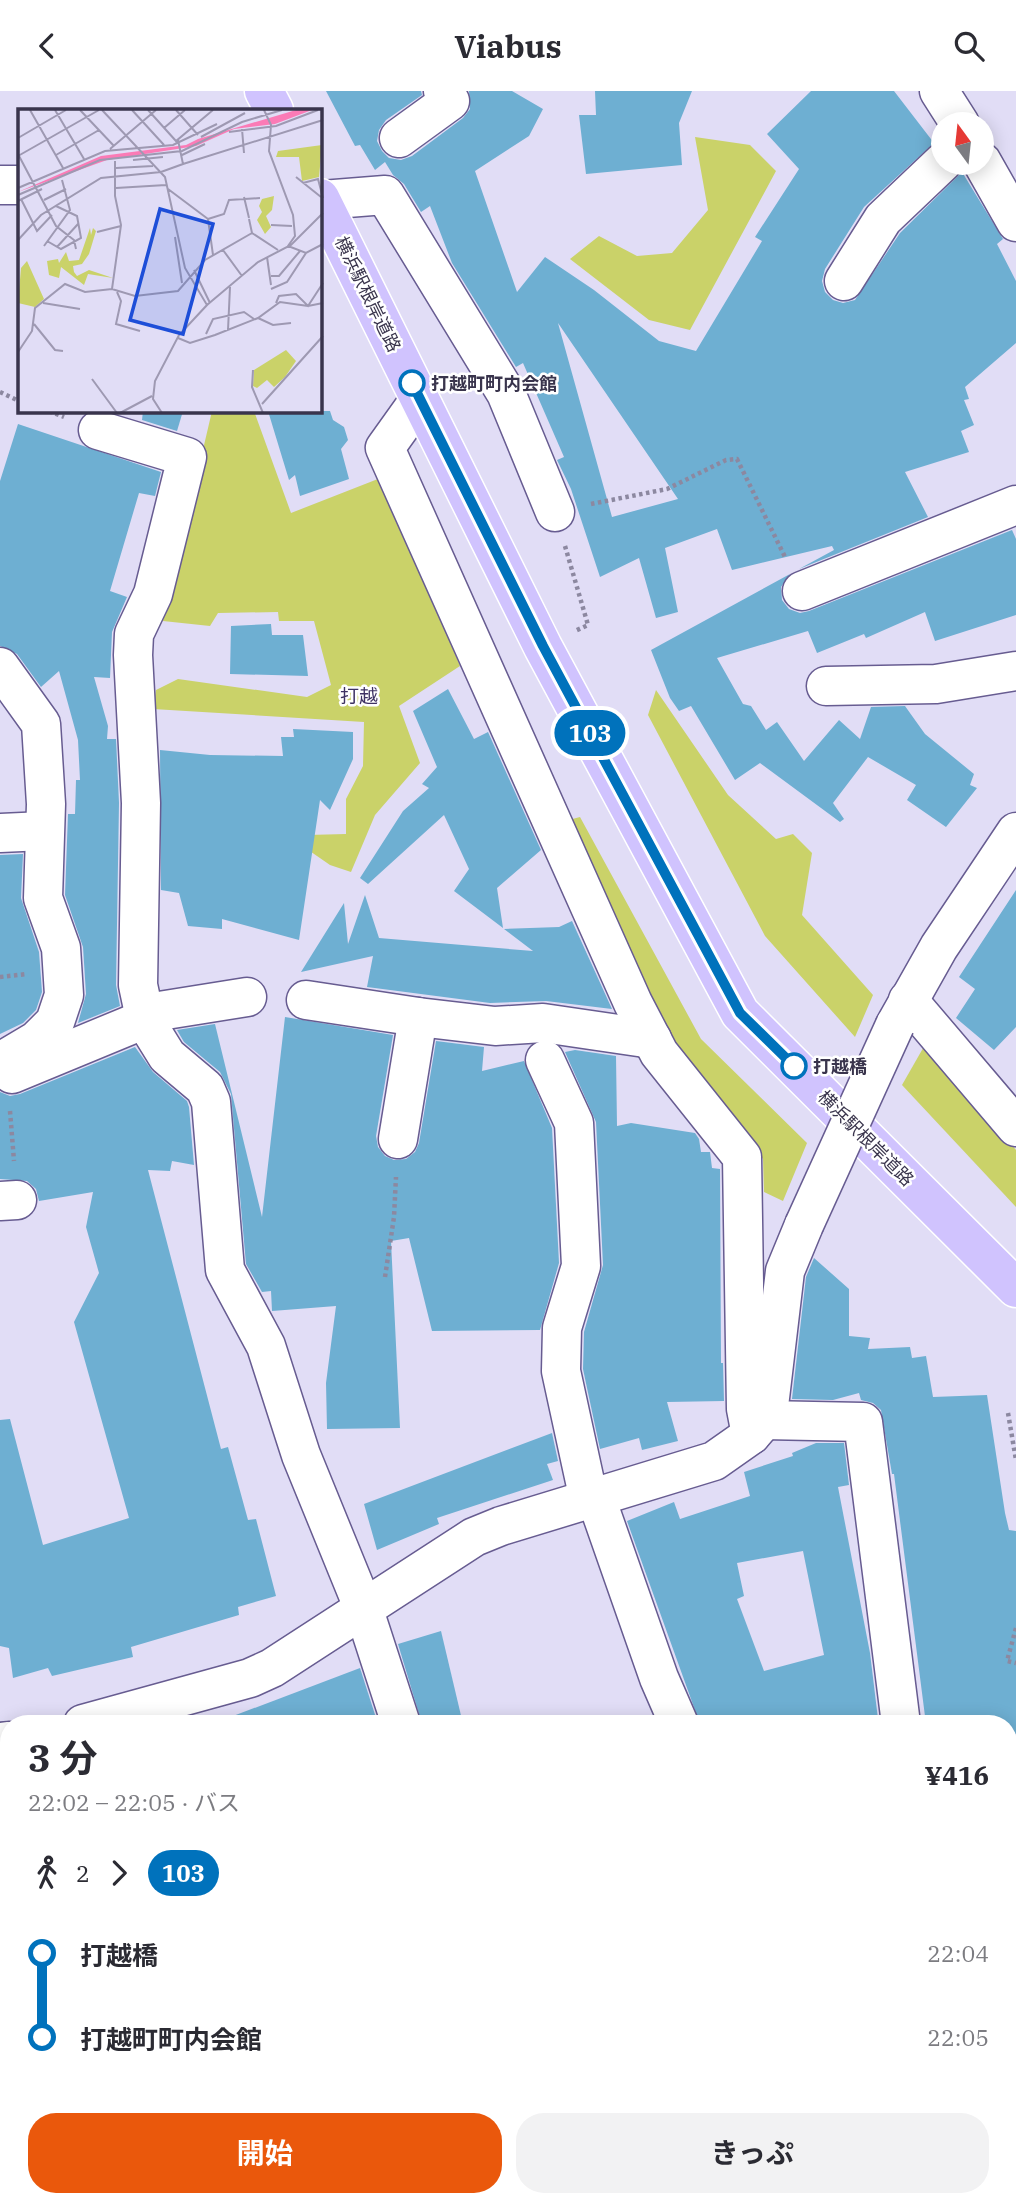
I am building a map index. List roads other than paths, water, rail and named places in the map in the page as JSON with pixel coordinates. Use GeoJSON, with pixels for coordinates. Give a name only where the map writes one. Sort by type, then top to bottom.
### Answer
{"type":"FeatureCollection","features":[{"type":"Feature","properties":{"kind":"main road"},"geometry":{"type":"LineString","coordinates":[[264,91],[273,109]]}},
{"type":"Feature","properties":{"kind":"main road","name":"横浜駅根岸道路"},"geometry":{"type":"LineString","coordinates":[[322,201],[543,646],[740,1013],[1016,1289]]}},
{"type":"Feature","properties":{"kind":"street"},"geometry":{"type":"LineString","coordinates":[[399,138],[450,101],[443,91]]}},
{"type":"Feature","properties":{"kind":"street"},"geometry":{"type":"LineString","coordinates":[[939,91],[952,112]]}},
{"type":"Feature","properties":{"kind":"street"},"geometry":{"type":"LineString","coordinates":[[844,281],[883,219],[931,173]]}},
{"type":"Feature","properties":{"kind":"street"},"geometry":{"type":"LineString","coordinates":[[989,175],[1016,222]]}},
{"type":"Feature","properties":{"kind":"street"},"geometry":{"type":"LineString","coordinates":[[0,185],[18,185]]}},
{"type":"Feature","properties":{"kind":"street"},"geometry":{"type":"LineString","coordinates":[[322,199],[385,195],[506,393],[555,512]]}},
{"type":"Feature","properties":{"kind":"street"},"geometry":{"type":"LineString","coordinates":[[420,399],[385,448],[633,1003],[659,1053],[742,1157],[746,1409],[758,1428]]}},
{"type":"Feature","properties":{"kind":"street"},"geometry":{"type":"LineString","coordinates":[[98,430],[187,457],[153,594],[134,633],[133,644],[141,803],[138,985],[145,1018],[167,1056],[205,1088],[211,1103],[225,1270],[267,1346],[301,1455],[363,1607],[398,1715]]}},
{"type":"Feature","properties":{"kind":"street"},"geometry":{"type":"LineString","coordinates":[[802,591],[1016,505]]}},
{"type":"Feature","properties":{"kind":"street"},"geometry":{"type":"LineString","coordinates":[[0,667],[41,724],[46,804],[43,898],[61,948],[64,995],[55,1022],[2,1071]]}},
{"type":"Feature","properties":{"kind":"street"},"geometry":{"type":"LineString","coordinates":[[826,685],[936,684],[1016,671]]}},
{"type":"Feature","properties":{"kind":"street"},"geometry":{"type":"LineString","coordinates":[[0,833],[44,831]]}},
{"type":"Feature","properties":{"kind":"street"},"geometry":{"type":"LineString","coordinates":[[116,1715],[250,1678],[272,1668],[474,1537],[714,1461],[758,1428],[769,1406],[785,1271],[804,1225],[902,1012],[939,947],[1016,832]]}},
{"type":"Feature","properties":{"kind":"street"},"geometry":{"type":"LineString","coordinates":[[2,1071],[145,1018],[153,1012],[247,997]]}},
{"type":"Feature","properties":{"kind":"street"},"geometry":{"type":"LineString","coordinates":[[306,1000],[495,1026],[542,1023],[652,1039]]}},
{"type":"Feature","properties":{"kind":"street"},"geometry":{"type":"LineString","coordinates":[[902,1012],[1016,1127]]}},
{"type":"Feature","properties":{"kind":"street"},"geometry":{"type":"LineString","coordinates":[[398,1153],[418,1017]]}},
{"type":"Feature","properties":{"kind":"street"},"geometry":{"type":"LineString","coordinates":[[545,1060],[574,1123],[581,1266],[562,1328],[561,1371],[593,1499],[674,1715]]}},
{"type":"Feature","properties":{"kind":"street"},"geometry":{"type":"LineString","coordinates":[[758,1428],[863,1422],[900,1715]]}},
{"type":"Feature","properties":{"kind":"place","name":"打越町町内会館"},"geometry":{"type":"Point","coordinates":[412,383]}},
{"type":"Feature","properties":{"kind":"place","name":"打越橋"},"geometry":{"type":"Point","coordinates":[794,1066]}},
{"type":"Feature","properties":{"kind":"district","name":"打越"},"geometry":{"type":"Point","coordinates":[359,696]}}]}
